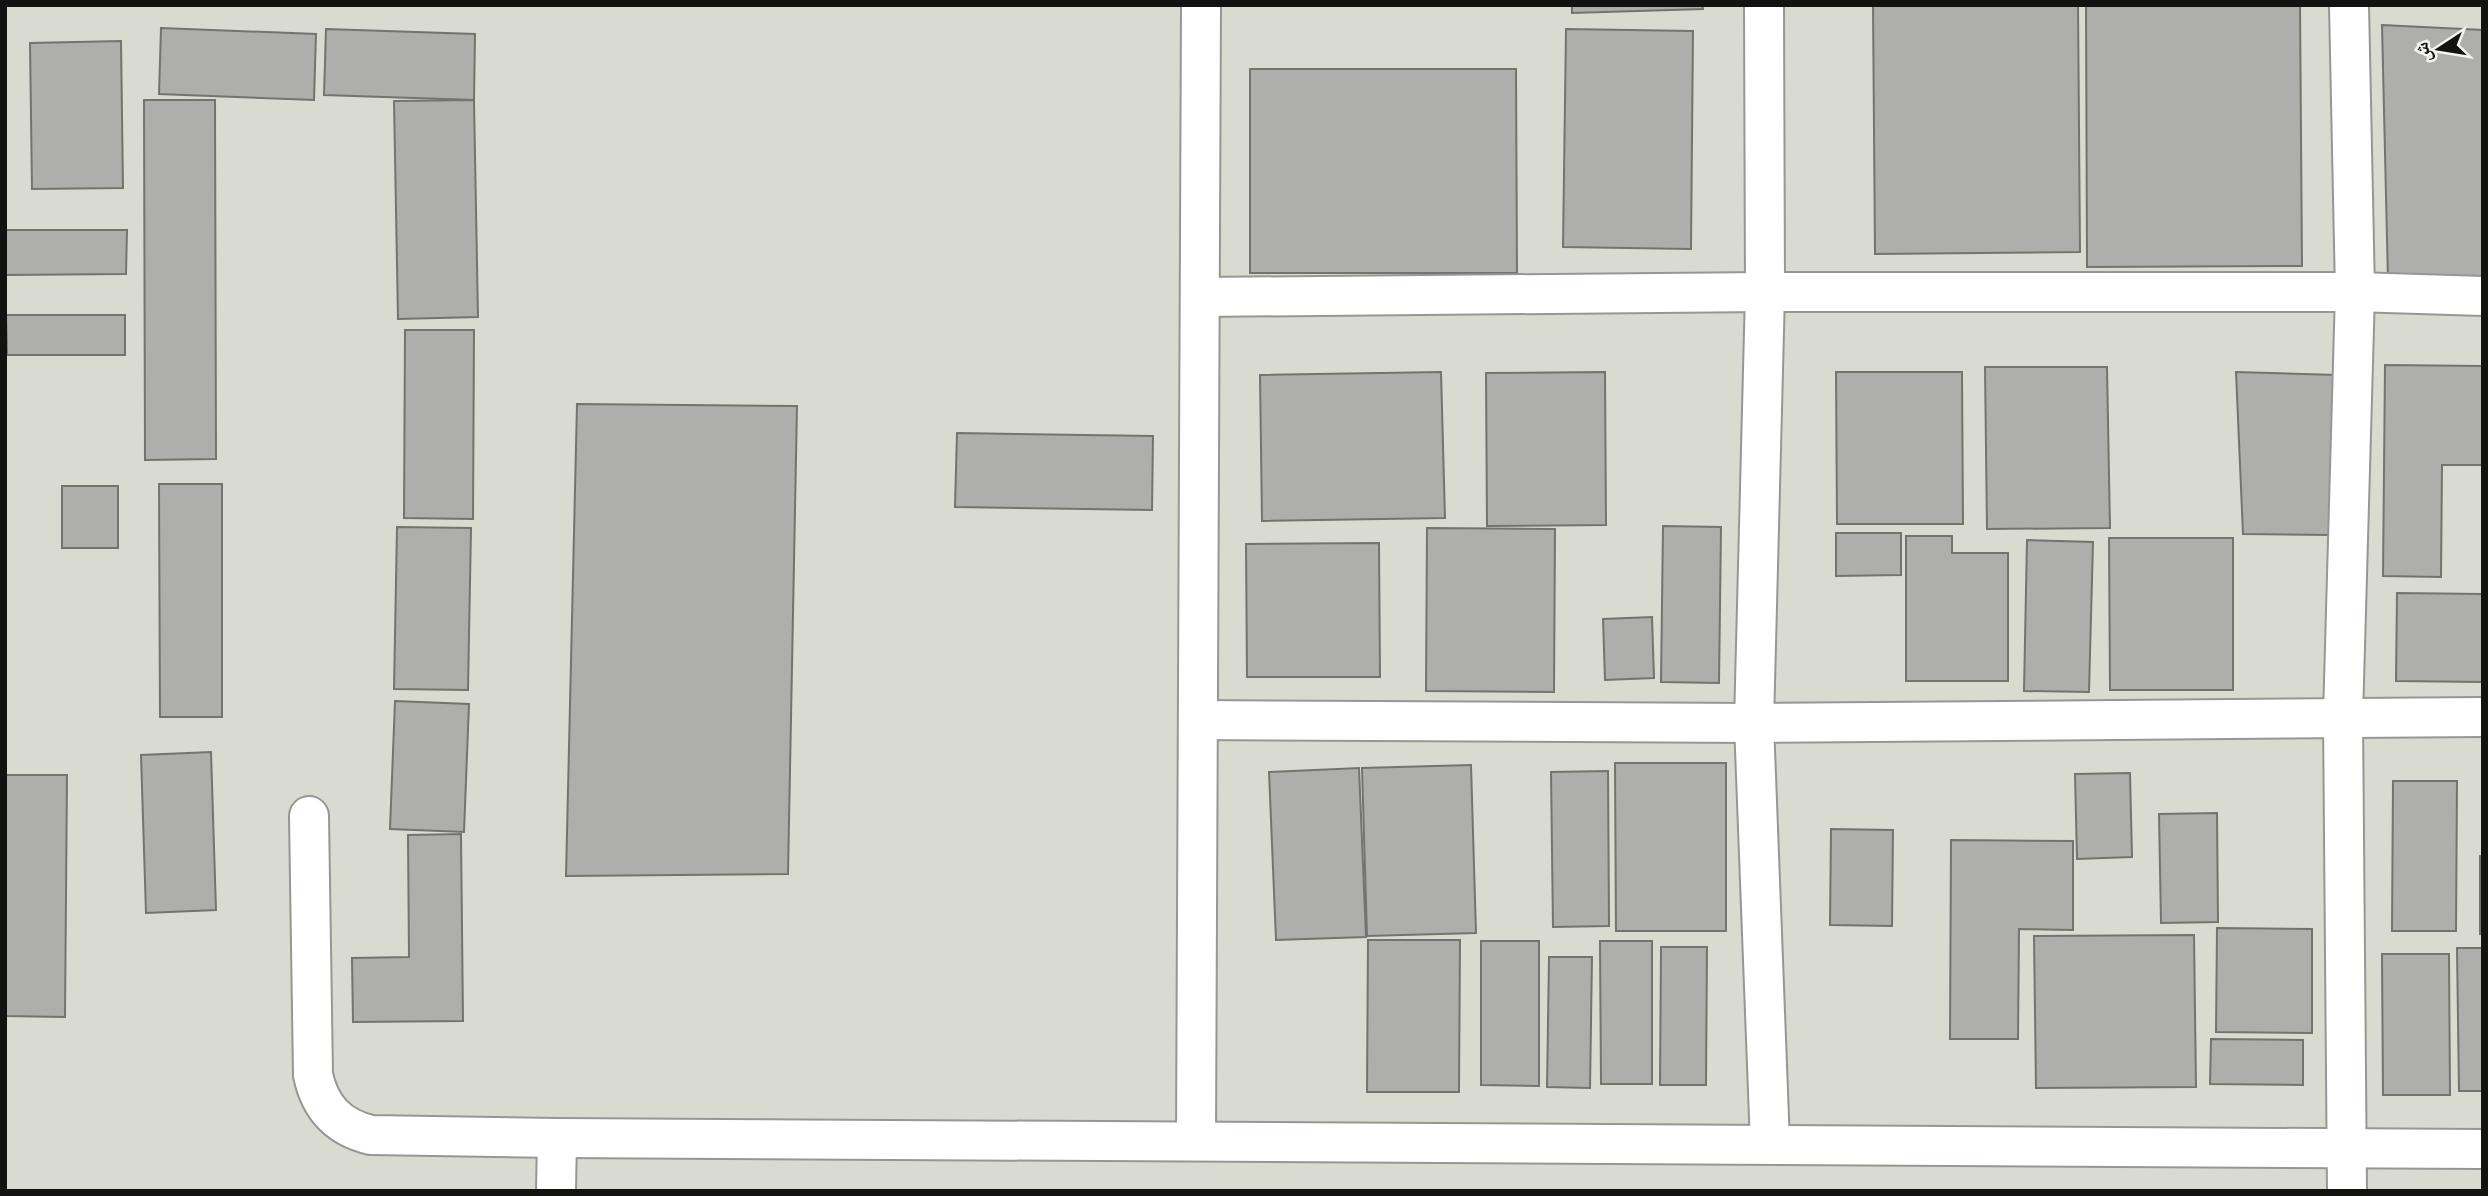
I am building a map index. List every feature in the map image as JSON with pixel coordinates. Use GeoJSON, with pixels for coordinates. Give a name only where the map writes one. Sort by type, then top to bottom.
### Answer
{"type":"FeatureCollection","features":[{"type":"Feature","properties":{"kind":"street"},"geometry":{"type":"LineString","coordinates":[[1196,1141],[1201,5]]}},
{"type":"Feature","properties":{"kind":"street"},"geometry":{"type":"LineString","coordinates":[[1764,5],[1765,292],[1754,723],[1770,1144]]}},
{"type":"Feature","properties":{"kind":"street"},"geometry":{"type":"LineString","coordinates":[[2347,1191],[2343,716],[2355,292],[2349,5]]}},
{"type":"Feature","properties":{"kind":"street"},"geometry":{"type":"LineString","coordinates":[[1200,297],[1765,292],[2355,292],[2483,296]]}},
{"type":"Feature","properties":{"kind":"street"},"geometry":{"type":"LineString","coordinates":[[1198,720],[1754,723],[2343,716],[2483,717]]}},
{"type":"Feature","properties":{"kind":"street"},"geometry":{"type":"LineString","coordinates":[[309,816],[313,1075],[323,1105],[345,1126],[370,1135],[2483,1149]]}},
{"type":"Feature","properties":{"kind":"street"},"geometry":{"type":"LineString","coordinates":[[556,1191],[557,1138]]}},
{"type":"Feature","properties":{"kind":"shaded area"},"geometry":{"type":"Polygon","coordinates":[[[5,5],[2483,5],[2483,1191],[5,1191],[5,5]]]}},
{"type":"Feature","properties":{"kind":"building"},"geometry":{"type":"Polygon","coordinates":[[[1572,5],[1702,5],[1703,9],[1572,13],[1572,5]]]}},
{"type":"Feature","properties":{"kind":"building"},"geometry":{"type":"Polygon","coordinates":[[[1873,5],[2078,5],[2080,252],[1875,254],[1873,5]]]}},
{"type":"Feature","properties":{"kind":"building"},"geometry":{"type":"Polygon","coordinates":[[[2086,5],[2300,5],[2302,266],[2087,267],[2086,5]]]}},
{"type":"Feature","properties":{"kind":"building"},"geometry":{"type":"Polygon","coordinates":[[[2382,25],[2483,30],[2483,281],[2388,281],[2382,25]]]}},
{"type":"Feature","properties":{"kind":"building"},"geometry":{"type":"Polygon","coordinates":[[[161,28],[316,34],[314,100],[159,94],[161,28]]]}},
{"type":"Feature","properties":{"kind":"building"},"geometry":{"type":"Polygon","coordinates":[[[326,29],[475,34],[474,100],[324,95],[326,29]]]}},
{"type":"Feature","properties":{"kind":"building"},"geometry":{"type":"Polygon","coordinates":[[[1566,29],[1693,31],[1691,249],[1563,247],[1566,29]]]}},
{"type":"Feature","properties":{"kind":"building"},"geometry":{"type":"Polygon","coordinates":[[[121,41],[123,188],[32,189],[30,43],[121,41]]]}},
{"type":"Feature","properties":{"kind":"building"},"geometry":{"type":"Polygon","coordinates":[[[1250,69],[1516,69],[1517,273],[1250,273],[1250,69]]]}},
{"type":"Feature","properties":{"kind":"building"},"geometry":{"type":"Polygon","coordinates":[[[144,100],[215,100],[216,459],[145,460],[144,100]]]}},
{"type":"Feature","properties":{"kind":"building"},"geometry":{"type":"Polygon","coordinates":[[[474,100],[478,317],[398,319],[394,101],[474,100]]]}},
{"type":"Feature","properties":{"kind":"building"},"geometry":{"type":"Polygon","coordinates":[[[5,230],[127,230],[126,274],[5,275],[5,230]]]}},
{"type":"Feature","properties":{"kind":"building"},"geometry":{"type":"Polygon","coordinates":[[[6,315],[125,315],[125,355],[7,355],[6,315]]]}},
{"type":"Feature","properties":{"kind":"building"},"geometry":{"type":"Polygon","coordinates":[[[405,330],[474,330],[473,519],[404,518],[405,330]]]}},
{"type":"Feature","properties":{"kind":"building"},"geometry":{"type":"Polygon","coordinates":[[[2385,365],[2483,366],[2483,465],[2442,465],[2441,577],[2383,576],[2385,365]]]}},
{"type":"Feature","properties":{"kind":"building"},"geometry":{"type":"Polygon","coordinates":[[[1985,367],[2107,367],[2110,528],[1987,529],[1985,367]]]}},
{"type":"Feature","properties":{"kind":"building"},"geometry":{"type":"Polygon","coordinates":[[[1441,372],[1445,518],[1262,521],[1260,375],[1441,372]]]}},
{"type":"Feature","properties":{"kind":"building"},"geometry":{"type":"Polygon","coordinates":[[[1605,372],[1606,525],[1487,526],[1486,373],[1605,372]]]}},
{"type":"Feature","properties":{"kind":"building"},"geometry":{"type":"Polygon","coordinates":[[[1836,372],[1962,372],[1963,524],[1837,524],[1836,372]]]}},
{"type":"Feature","properties":{"kind":"building"},"geometry":{"type":"Polygon","coordinates":[[[2236,372],[2337,375],[2329,535],[2243,534],[2236,372]]]}},
{"type":"Feature","properties":{"kind":"building"},"geometry":{"type":"Polygon","coordinates":[[[577,404],[797,406],[788,874],[566,876],[577,404]]]}},
{"type":"Feature","properties":{"kind":"building"},"geometry":{"type":"Polygon","coordinates":[[[957,433],[1153,436],[1152,510],[955,507],[957,433]]]}},
{"type":"Feature","properties":{"kind":"building"},"geometry":{"type":"Polygon","coordinates":[[[159,484],[222,484],[222,717],[160,717],[159,484]]]}},
{"type":"Feature","properties":{"kind":"building"},"geometry":{"type":"Polygon","coordinates":[[[62,486],[118,486],[118,548],[62,548],[62,486]]]}},
{"type":"Feature","properties":{"kind":"building"},"geometry":{"type":"Polygon","coordinates":[[[1663,526],[1721,527],[1719,683],[1661,682],[1663,526]]]}},
{"type":"Feature","properties":{"kind":"building"},"geometry":{"type":"Polygon","coordinates":[[[397,527],[471,528],[468,690],[394,689],[397,527]]]}},
{"type":"Feature","properties":{"kind":"building"},"geometry":{"type":"Polygon","coordinates":[[[1427,528],[1555,529],[1554,692],[1426,691],[1427,528]]]}},
{"type":"Feature","properties":{"kind":"building"},"geometry":{"type":"Polygon","coordinates":[[[1836,533],[1901,533],[1901,575],[1836,576],[1836,533]]]}},
{"type":"Feature","properties":{"kind":"building"},"geometry":{"type":"Polygon","coordinates":[[[1906,536],[1952,536],[1952,553],[2008,553],[2008,681],[1906,681],[1906,536]]]}},
{"type":"Feature","properties":{"kind":"building"},"geometry":{"type":"Polygon","coordinates":[[[2109,538],[2233,538],[2233,690],[2110,690],[2109,538]]]}},
{"type":"Feature","properties":{"kind":"building"},"geometry":{"type":"Polygon","coordinates":[[[2027,540],[2093,542],[2089,692],[2024,691],[2027,540]]]}},
{"type":"Feature","properties":{"kind":"building"},"geometry":{"type":"Polygon","coordinates":[[[1379,543],[1380,677],[1247,677],[1246,544],[1379,543]]]}},
{"type":"Feature","properties":{"kind":"building"},"geometry":{"type":"Polygon","coordinates":[[[2397,593],[2483,594],[2483,682],[2396,681],[2397,593]]]}},
{"type":"Feature","properties":{"kind":"building"},"geometry":{"type":"Polygon","coordinates":[[[1652,617],[1654,678],[1605,680],[1603,619],[1652,617]]]}},
{"type":"Feature","properties":{"kind":"building"},"geometry":{"type":"Polygon","coordinates":[[[395,701],[469,704],[464,832],[390,829],[395,701]]]}},
{"type":"Feature","properties":{"kind":"building"},"geometry":{"type":"Polygon","coordinates":[[[211,752],[216,910],[146,913],[141,755],[211,752]]]}},
{"type":"Feature","properties":{"kind":"building"},"geometry":{"type":"Polygon","coordinates":[[[1615,763],[1726,763],[1726,931],[1616,931],[1615,763]]]}},
{"type":"Feature","properties":{"kind":"building"},"geometry":{"type":"Polygon","coordinates":[[[1471,765],[1476,933],[1367,936],[1362,768],[1471,765]]]}},
{"type":"Feature","properties":{"kind":"building"},"geometry":{"type":"Polygon","coordinates":[[[1359,768],[1366,937],[1276,940],[1269,772],[1359,768]]]}},
{"type":"Feature","properties":{"kind":"building"},"geometry":{"type":"Polygon","coordinates":[[[1608,771],[1609,926],[1553,927],[1551,772],[1608,771]]]}},
{"type":"Feature","properties":{"kind":"building"},"geometry":{"type":"Polygon","coordinates":[[[2130,773],[2132,857],[2077,859],[2075,774],[2130,773]]]}},
{"type":"Feature","properties":{"kind":"building"},"geometry":{"type":"Polygon","coordinates":[[[5,775],[67,775],[65,1017],[5,1016],[5,775]]]}},
{"type":"Feature","properties":{"kind":"building"},"geometry":{"type":"Polygon","coordinates":[[[2393,781],[2457,781],[2456,931],[2392,931],[2393,781]]]}},
{"type":"Feature","properties":{"kind":"building"},"geometry":{"type":"Polygon","coordinates":[[[2217,813],[2218,922],[2161,923],[2159,814],[2217,813]]]}},
{"type":"Feature","properties":{"kind":"building"},"geometry":{"type":"Polygon","coordinates":[[[1831,829],[1893,830],[1892,926],[1830,925],[1831,829]]]}},
{"type":"Feature","properties":{"kind":"building"},"geometry":{"type":"Polygon","coordinates":[[[461,834],[463,1021],[353,1022],[352,958],[409,957],[408,835],[461,834]]]}},
{"type":"Feature","properties":{"kind":"building"},"geometry":{"type":"Polygon","coordinates":[[[1951,840],[2073,841],[2073,930],[2019,929],[2018,1039],[1950,1039],[1951,840]]]}},
{"type":"Feature","properties":{"kind":"building"},"geometry":{"type":"Polygon","coordinates":[[[2480,856],[2483,856],[2483,934],[2480,934],[2480,856]]]}},
{"type":"Feature","properties":{"kind":"building"},"geometry":{"type":"Polygon","coordinates":[[[2217,928],[2312,929],[2312,1033],[2216,1032],[2217,928]]]}},
{"type":"Feature","properties":{"kind":"building"},"geometry":{"type":"Polygon","coordinates":[[[2194,935],[2196,1087],[2036,1088],[2034,936],[2194,935]]]}},
{"type":"Feature","properties":{"kind":"building"},"geometry":{"type":"Polygon","coordinates":[[[1368,940],[1460,940],[1459,1092],[1367,1092],[1368,940]]]}},
{"type":"Feature","properties":{"kind":"building"},"geometry":{"type":"Polygon","coordinates":[[[1481,941],[1539,941],[1539,1086],[1481,1085],[1481,941]]]}},
{"type":"Feature","properties":{"kind":"building"},"geometry":{"type":"Polygon","coordinates":[[[1600,941],[1652,941],[1652,1084],[1601,1084],[1600,941]]]}},
{"type":"Feature","properties":{"kind":"building"},"geometry":{"type":"Polygon","coordinates":[[[1661,947],[1707,947],[1706,1085],[1660,1085],[1661,947]]]}},
{"type":"Feature","properties":{"kind":"building"},"geometry":{"type":"Polygon","coordinates":[[[2457,948],[2483,948],[2483,1091],[2459,1091],[2457,948]]]}},
{"type":"Feature","properties":{"kind":"building"},"geometry":{"type":"Polygon","coordinates":[[[2382,954],[2449,954],[2450,1095],[2383,1095],[2382,954]]]}},
{"type":"Feature","properties":{"kind":"building"},"geometry":{"type":"Polygon","coordinates":[[[1549,957],[1592,957],[1590,1088],[1547,1087],[1549,957]]]}},
{"type":"Feature","properties":{"kind":"building"},"geometry":{"type":"Polygon","coordinates":[[[2211,1039],[2303,1040],[2303,1085],[2210,1084],[2211,1039]]]}}]}
